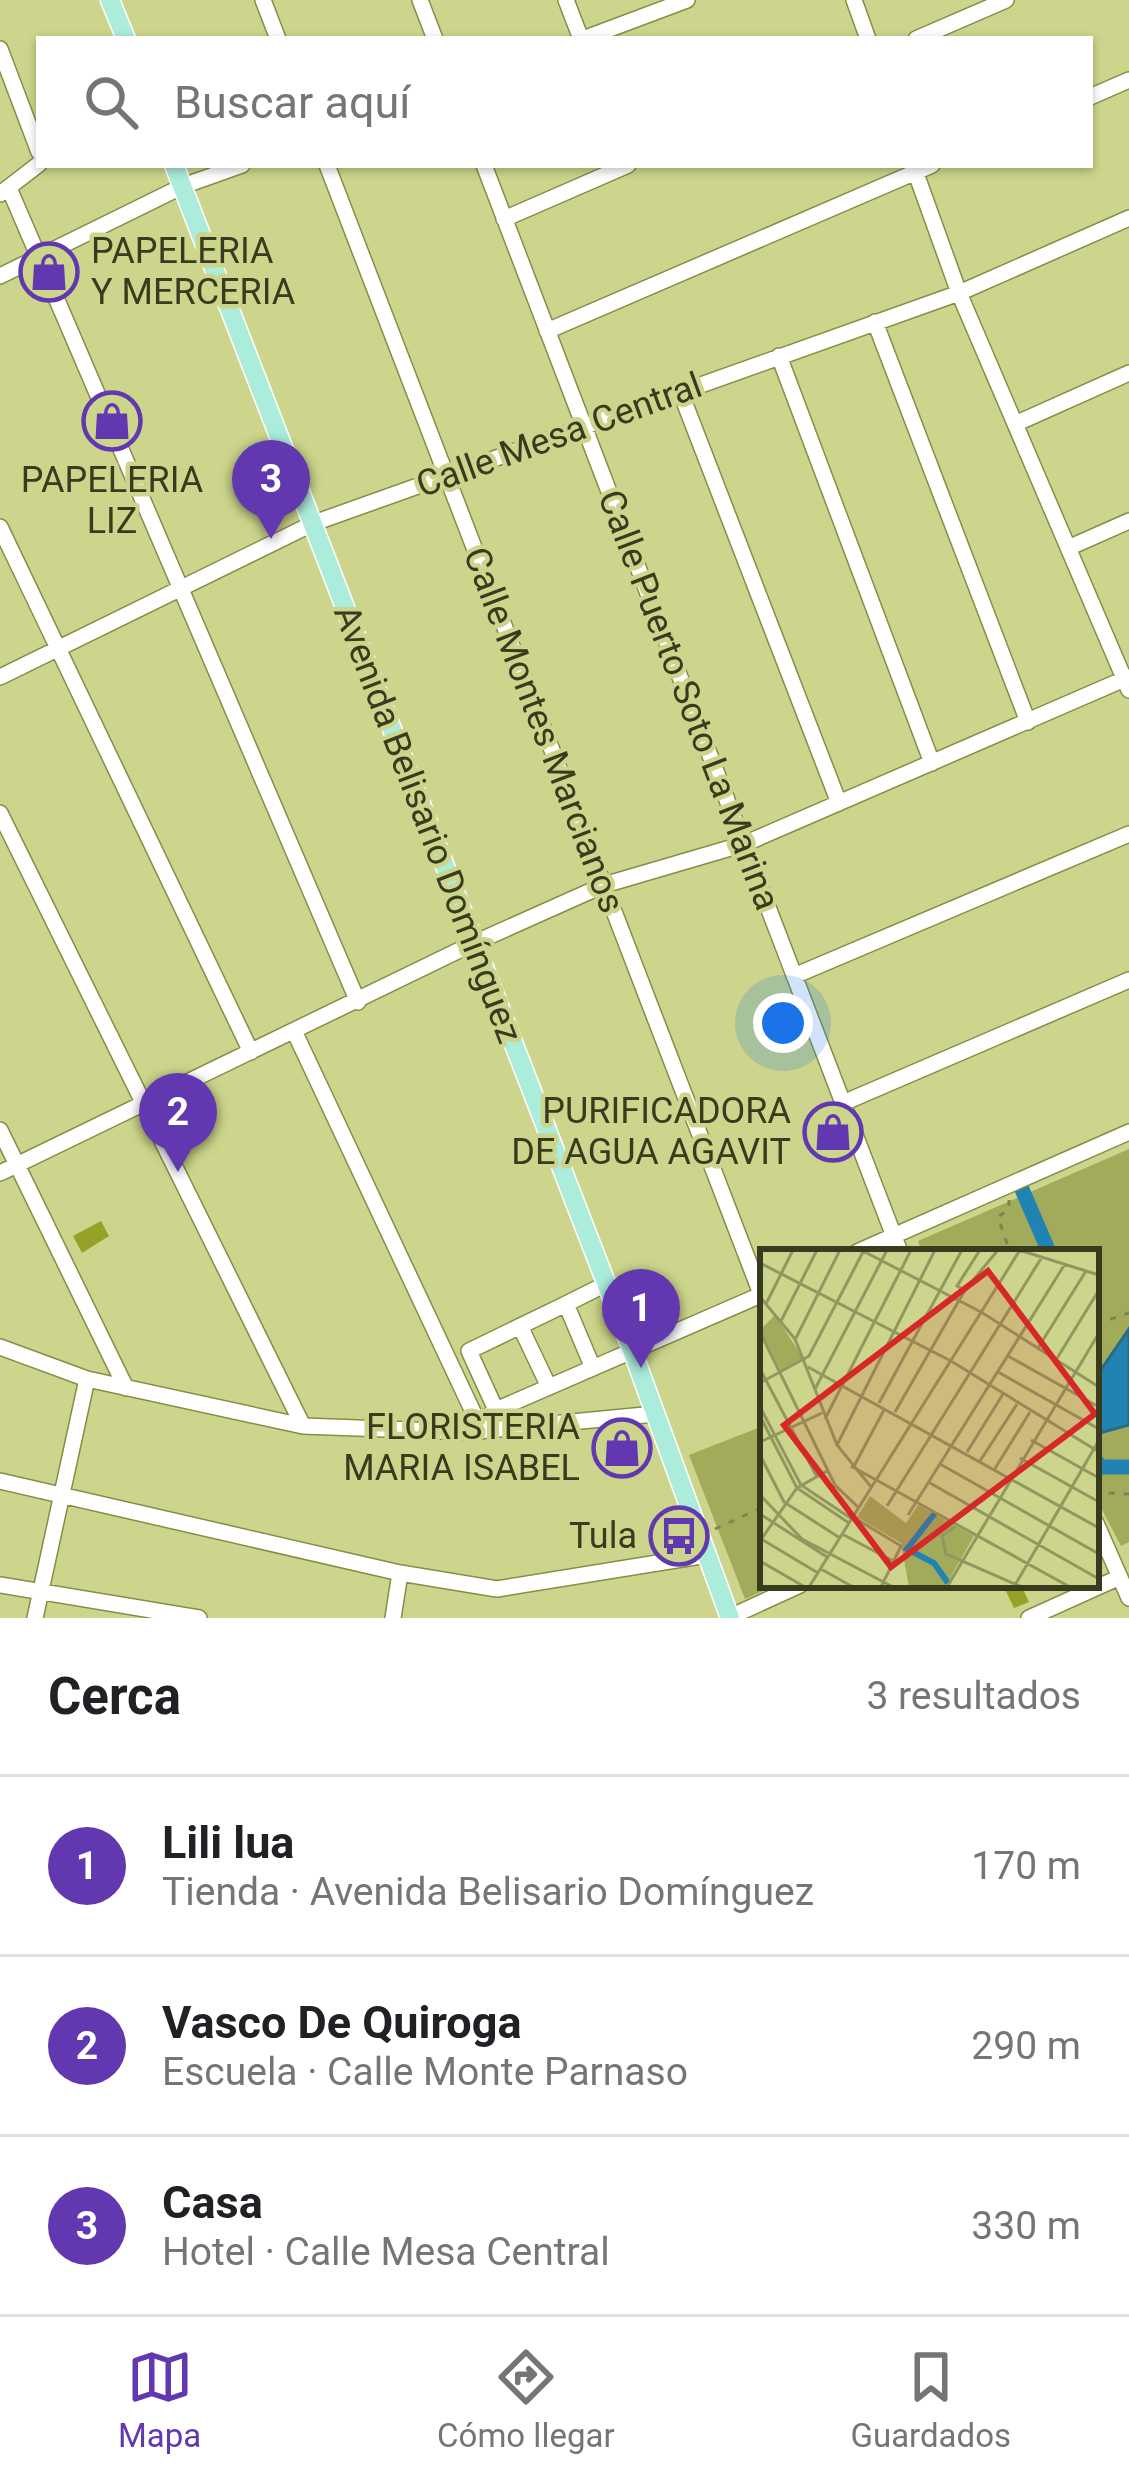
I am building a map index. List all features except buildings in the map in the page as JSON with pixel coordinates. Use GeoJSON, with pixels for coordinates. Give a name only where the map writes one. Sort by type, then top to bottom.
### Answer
{"type":"FeatureCollection","features":[{"type":"Feature","properties":{"kind":"main road"},"geometry":{"type":"LineString","coordinates":[[110,0],[124,36]]}},
{"type":"Feature","properties":{"kind":"main road","name":"Avenida Belisario Domínguez"},"geometry":{"type":"LineString","coordinates":[[175,168],[632,1351],[730,1618]]}},
{"type":"Feature","properties":{"kind":"street"},"geometry":{"type":"LineString","coordinates":[[263,0],[277,36]]}},
{"type":"Feature","properties":{"kind":"street"},"geometry":{"type":"LineString","coordinates":[[420,0],[434,36]]}},
{"type":"Feature","properties":{"kind":"street"},"geometry":{"type":"LineString","coordinates":[[566,0],[581,36]]}},
{"type":"Feature","properties":{"kind":"street"},"geometry":{"type":"LineString","coordinates":[[590,36],[687,0]]}},
{"type":"Feature","properties":{"kind":"street"},"geometry":{"type":"LineString","coordinates":[[854,0],[867,36]]}},
{"type":"Feature","properties":{"kind":"street"},"geometry":{"type":"LineString","coordinates":[[923,36],[1006,0]]}},
{"type":"Feature","properties":{"kind":"street"},"geometry":{"type":"LineString","coordinates":[[0,49],[36,144]]}},
{"type":"Feature","properties":{"kind":"street"},"geometry":{"type":"LineString","coordinates":[[1093,96],[1129,80]]}},
{"type":"Feature","properties":{"kind":"street"},"geometry":{"type":"LineString","coordinates":[[36,166],[4,191],[39,258],[358,1001]]}},
{"type":"Feature","properties":{"kind":"street"},"geometry":{"type":"LineString","coordinates":[[0,276],[183,186],[234,168]]}},
{"type":"Feature","properties":{"kind":"street","name":"Calle Montes Marcianos"},"geometry":{"type":"LineString","coordinates":[[328,168],[760,1291]]}},
{"type":"Feature","properties":{"kind":"street","name":"Calle Puerto Soto La Marina"},"geometry":{"type":"LineString","coordinates":[[485,168],[897,1244]]}},
{"type":"Feature","properties":{"kind":"street"},"geometry":{"type":"LineString","coordinates":[[504,219],[621,168]]}},
{"type":"Feature","properties":{"kind":"street"},"geometry":{"type":"LineString","coordinates":[[548,332],[918,168]]}},
{"type":"Feature","properties":{"kind":"street"},"geometry":{"type":"LineString","coordinates":[[0,1173],[604,885],[744,844],[1127,682],[959,292],[920,168]]}},
{"type":"Feature","properties":{"kind":"street","name":"Calle Mesa Central"},"geometry":{"type":"LineString","coordinates":[[0,677],[314,524],[959,292],[1129,218]]}},
{"type":"Feature","properties":{"kind":"street"},"geometry":{"type":"LineString","coordinates":[[874,322],[1028,722]]}},
{"type":"Feature","properties":{"kind":"street"},"geometry":{"type":"LineString","coordinates":[[778,356],[932,764]]}},
{"type":"Feature","properties":{"kind":"street"},"geometry":{"type":"LineString","coordinates":[[1015,424],[1129,374]]}},
{"type":"Feature","properties":{"kind":"street"},"geometry":{"type":"LineString","coordinates":[[680,391],[839,803]]}},
{"type":"Feature","properties":{"kind":"street"},"geometry":{"type":"LineString","coordinates":[[1068,548],[1129,521]]}},
{"type":"Feature","properties":{"kind":"street"},"geometry":{"type":"LineString","coordinates":[[0,527],[251,1052]]}},
{"type":"Feature","properties":{"kind":"street"},"geometry":{"type":"LineString","coordinates":[[0,813],[303,1426]]}},
{"type":"Feature","properties":{"kind":"street"},"geometry":{"type":"LineString","coordinates":[[794,976],[1129,833]]}},
{"type":"Feature","properties":{"kind":"street"},"geometry":{"type":"LineString","coordinates":[[843,1103],[1129,980]]}},
{"type":"Feature","properties":{"kind":"street"},"geometry":{"type":"LineString","coordinates":[[296,1033],[476,1428]]}},
{"type":"Feature","properties":{"kind":"street"},"geometry":{"type":"LineString","coordinates":[[0,1130],[126,1388]]}},
{"type":"Feature","properties":{"kind":"street"},"geometry":{"type":"LineString","coordinates":[[897,1244],[1005,1186],[1129,1132]]}},
{"type":"Feature","properties":{"kind":"street"},"geometry":{"type":"LineString","coordinates":[[496,1410],[469,1351],[605,1284]]}},
{"type":"Feature","properties":{"kind":"street"},"geometry":{"type":"LineString","coordinates":[[476,1428],[496,1410],[760,1297]]}},
{"type":"Feature","properties":{"kind":"street"},"geometry":{"type":"LineString","coordinates":[[566,1304],[593,1368]]}},
{"type":"Feature","properties":{"kind":"street"},"geometry":{"type":"LineString","coordinates":[[520,1326],[549,1387]]}},
{"type":"Feature","properties":{"kind":"street"},"geometry":{"type":"LineString","coordinates":[[0,1347],[87,1379],[303,1426],[476,1428],[655,1414]]}},
{"type":"Feature","properties":{"kind":"street"},"geometry":{"type":"LineString","coordinates":[[35,1618],[87,1379]]}},
{"type":"Feature","properties":{"kind":"street"},"geometry":{"type":"LineString","coordinates":[[0,1481],[400,1573],[497,1589],[707,1556]]}},
{"type":"Feature","properties":{"kind":"street"},"geometry":{"type":"LineString","coordinates":[[1099,1529],[1129,1598]]}},
{"type":"Feature","properties":{"kind":"street"},"geometry":{"type":"LineString","coordinates":[[393,1618],[400,1573]]}},
{"type":"Feature","properties":{"kind":"street"},"geometry":{"type":"LineString","coordinates":[[1099,1586],[1120,1576]]}},
{"type":"Feature","properties":{"kind":"street"},"geometry":{"type":"LineString","coordinates":[[0,1585],[199,1618]]}},
{"type":"Feature","properties":{"kind":"street"},"geometry":{"type":"LineString","coordinates":[[730,1618],[794,1588]]}},
{"type":"Feature","properties":{"kind":"street"},"geometry":{"type":"LineString","coordinates":[[1030,1618],[1094,1588]]}},
{"type":"Feature","properties":{"kind":"path"},"geometry":{"type":"LineString","coordinates":[[1005,1186],[1009,1209],[998,1217],[1009,1249]]}},
{"type":"Feature","properties":{"kind":"path"},"geometry":{"type":"LineString","coordinates":[[1099,1323],[1129,1312]]}},
{"type":"Feature","properties":{"kind":"path"},"geometry":{"type":"LineString","coordinates":[[1099,1487],[1109,1493],[1129,1494]]}},
{"type":"Feature","properties":{"kind":"path"},"geometry":{"type":"LineString","coordinates":[[700,1536],[760,1508]]}},
{"type":"Feature","properties":{"kind":"green space"},"geometry":{"type":"Polygon","coordinates":[[[1129,1149],[1129,1542],[1121,1546],[1099,1504],[1099,1249],[921,1249],[918,1241],[1129,1149]]]}},
{"type":"Feature","properties":{"kind":"green space"},"geometry":{"type":"Polygon","coordinates":[[[760,1427],[760,1588],[769,1588],[745,1599],[689,1455],[760,1427]]]}},
{"type":"Feature","properties":{"kind":"water"},"geometry":{"type":"Polygon","coordinates":[[[1129,1329],[1129,1425],[1099,1433],[1099,1373],[1129,1329]]]}},
{"type":"Feature","properties":{"kind":"waterway"},"geometry":{"type":"LineString","coordinates":[[1021,1187],[1048,1249]]}},
{"type":"Feature","properties":{"kind":"waterway"},"geometry":{"type":"LineString","coordinates":[[1099,1465],[1129,1467]]}},
{"type":"Feature","properties":{"kind":"place","name":"PAPELERIA Y MERCERIA"},"geometry":{"type":"Point","coordinates":[49,272]}},
{"type":"Feature","properties":{"kind":"place","name":"PAPELERIA LIZ"},"geometry":{"type":"Point","coordinates":[112,421]}},
{"type":"Feature","properties":{"kind":"place","name":"Casa"},"geometry":{"type":"Point","coordinates":[271,539]}},
{"type":"Feature","properties":{"kind":"place","name":"PURIFICADORA DE AGUA AGAVIT"},"geometry":{"type":"Point","coordinates":[833,1132]}},
{"type":"Feature","properties":{"kind":"place","name":"Vasco De Quiroga"},"geometry":{"type":"Point","coordinates":[178,1172]}},
{"type":"Feature","properties":{"kind":"place","name":"Lili lua"},"geometry":{"type":"Point","coordinates":[641,1368]}},
{"type":"Feature","properties":{"kind":"place","name":"FLORISTERIA MARIA ISABEL"},"geometry":{"type":"Point","coordinates":[622,1448]}},
{"type":"Feature","properties":{"kind":"place","name":"Tula"},"geometry":{"type":"Point","coordinates":[679,1536]}}]}
